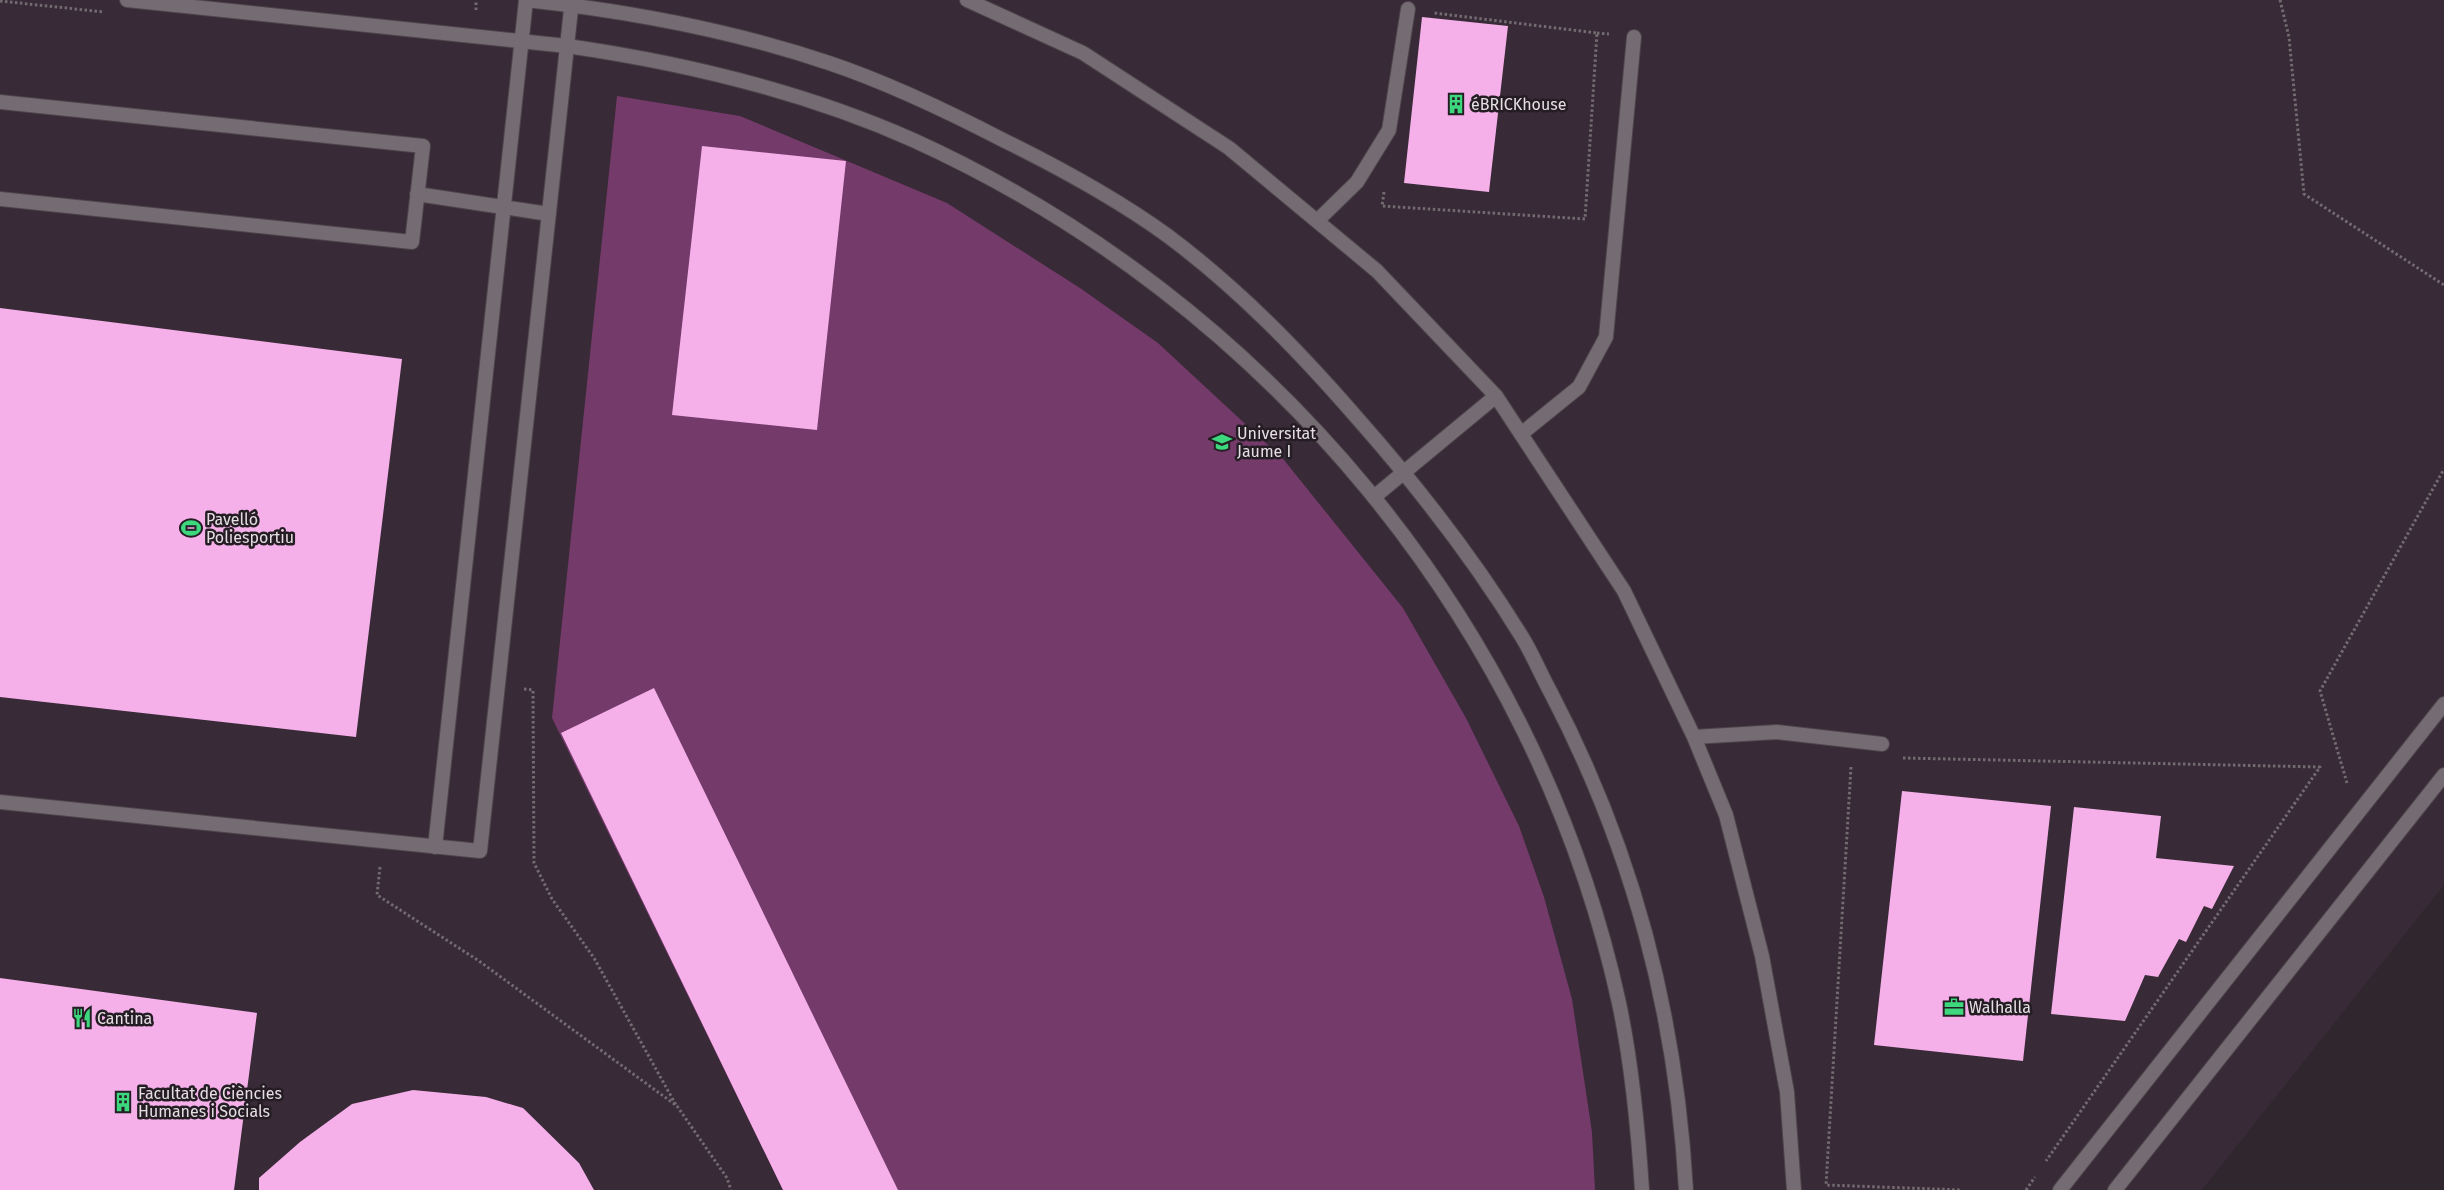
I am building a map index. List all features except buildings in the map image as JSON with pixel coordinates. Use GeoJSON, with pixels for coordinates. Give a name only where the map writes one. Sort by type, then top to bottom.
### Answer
{"type":"FeatureCollection","features":[{"type":"Feature","properties":{"kind":"street"},"geometry":{"type":"LineString","coordinates":[[127,0],[567,46],[620,54],[720,74],[817,103],[912,140],[1002,185],[1073,226],[1140,272],[1204,322],[1264,377],[1321,435],[1374,497],[1418,556],[1486,660],[1542,769],[1586,884],[1619,1004],[1638,1125],[1642,1190]]}},
{"type":"Feature","properties":{"kind":"street"},"geometry":{"type":"LineString","coordinates":[[435,847],[526,0],[572,2],[728,33],[830,63],[928,102],[1096,189],[1167,236],[1233,288],[1294,346],[1405,472],[1452,532],[1523,638],[1585,761],[1628,871],[1662,994],[1682,1120],[1686,1190]]}},
{"type":"Feature","properties":{"kind":"street"},"geometry":{"type":"LineString","coordinates":[[967,0],[1083,53],[1229,148],[1377,271],[1496,396],[1624,591],[1694,737],[1726,815],[1762,956],[1787,1092],[1794,1190]]}},
{"type":"Feature","properties":{"kind":"street"},"geometry":{"type":"LineString","coordinates":[[0,802],[480,852],[572,2]]}},
{"type":"Feature","properties":{"kind":"street"},"geometry":{"type":"LineString","coordinates":[[1317,221],[1357,182],[1389,130],[1408,10]]}},
{"type":"Feature","properties":{"kind":"street"},"geometry":{"type":"LineString","coordinates":[[1521,434],[1579,387],[1606,338],[1634,37]]}},
{"type":"Feature","properties":{"kind":"street"},"geometry":{"type":"LineString","coordinates":[[0,102],[423,146],[412,242],[0,199]]}},
{"type":"Feature","properties":{"kind":"street"},"geometry":{"type":"LineString","coordinates":[[418,194],[549,214]]}},
{"type":"Feature","properties":{"kind":"street"},"geometry":{"type":"LineString","coordinates":[[1374,497],[1496,396]]}},
{"type":"Feature","properties":{"kind":"street"},"geometry":{"type":"LineString","coordinates":[[2060,1190],[2444,704]]}},
{"type":"Feature","properties":{"kind":"street"},"geometry":{"type":"LineString","coordinates":[[1694,737],[1776,732],[1882,744]]}},
{"type":"Feature","properties":{"kind":"street"},"geometry":{"type":"LineString","coordinates":[[2115,1190],[2444,775]]}},
{"type":"Feature","properties":{"kind":"path"},"geometry":{"type":"LineString","coordinates":[[2280,0],[2289,37],[2304,194],[2444,285]]}},
{"type":"Feature","properties":{"kind":"path"},"geometry":{"type":"LineString","coordinates":[[1385,186],[1382,206],[1586,219],[1597,33],[1408,10]]}},
{"type":"Feature","properties":{"kind":"path"},"geometry":{"type":"LineString","coordinates":[[2357,814],[2320,691],[2444,469]]}},
{"type":"Feature","properties":{"kind":"path"},"geometry":{"type":"LineString","coordinates":[[498,687],[533,690],[534,863],[552,898],[594,958],[677,1106],[727,1178],[731,1190]]}},
{"type":"Feature","properties":{"kind":"path"},"geometry":{"type":"LineString","coordinates":[[1852,757],[1826,1185],[1962,1190]]}},
{"type":"Feature","properties":{"kind":"path"},"geometry":{"type":"LineString","coordinates":[[1901,758],[2320,767],[2042,1167]]}},
{"type":"Feature","properties":{"kind":"path"},"geometry":{"type":"LineString","coordinates":[[384,842],[377,894],[479,960],[677,1106]]}},
{"type":"Feature","properties":{"kind":"path"},"geometry":{"type":"LineString","coordinates":[[2026,1190],[2036,1175]]}},
{"type":"Feature","properties":{"kind":"shaded area","name":"Universitat Jaume I"},"geometry":{"type":"Polygon","coordinates":[[[0,0],[2444,0],[2444,885],[2202,1190],[0,1190],[0,0]]]}},
{"type":"Feature","properties":{"kind":"shaded area"},"geometry":{"type":"Polygon","coordinates":[[[617,96],[740,116],[947,203],[1080,288],[1158,343],[1284,460],[1403,608],[1466,718],[1519,826],[1544,897],[1572,999],[1592,1132],[1595,1190],[783,1190],[552,718],[617,96]]]}},
{"type":"Feature","properties":{"kind":"place","name":"éBRICKhouse"},"geometry":{"type":"Point","coordinates":[1456,104]}},
{"type":"Feature","properties":{"kind":"place","name":"Universitat Jaume I"},"geometry":{"type":"Point","coordinates":[1222,442]}},
{"type":"Feature","properties":{"kind":"place","name":"Pavelló Poliesportiu"},"geometry":{"type":"Point","coordinates":[191,528]}},
{"type":"Feature","properties":{"kind":"place","name":"Walhalla"},"geometry":{"type":"Point","coordinates":[1954,1007]}},
{"type":"Feature","properties":{"kind":"place","name":"Cantina"},"geometry":{"type":"Point","coordinates":[82,1018]}},
{"type":"Feature","properties":{"kind":"place","name":"Facultat de Ciències Humanes i Socials"},"geometry":{"type":"Point","coordinates":[123,1102]}}]}
